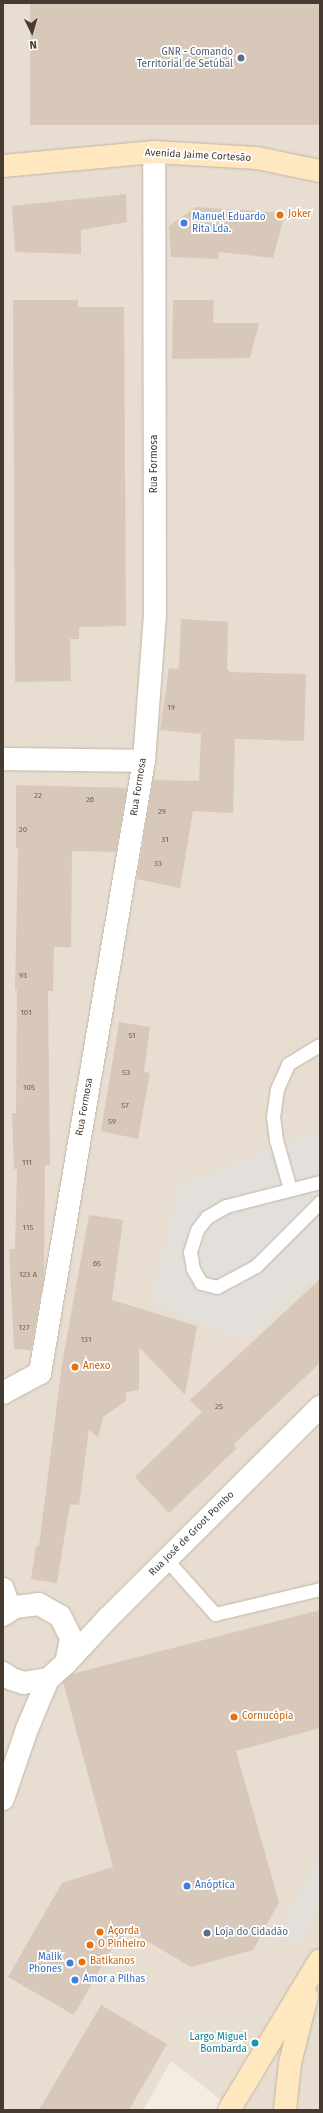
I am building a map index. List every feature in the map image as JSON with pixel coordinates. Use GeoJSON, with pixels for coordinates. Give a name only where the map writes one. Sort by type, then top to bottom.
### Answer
{"type":"FeatureCollection","features":[{"type":"Feature","properties":{"kind":"main road","name":"Avenida Jaime Cortesão"},"geometry":{"type":"LineString","coordinates":[[3,166],[154,152],[257,158],[320,171]]}},
{"type":"Feature","properties":{"kind":"main road"},"geometry":{"type":"LineString","coordinates":[[229,2110],[316,1968]]}},
{"type":"Feature","properties":{"kind":"main road"},"geometry":{"type":"LineString","coordinates":[[285,2110],[290,2063],[316,1968]]}},
{"type":"Feature","properties":{"kind":"street","name":"Rua Formosa"},"geometry":{"type":"LineString","coordinates":[[3,1393],[40,1373],[144,761],[155,616],[154,152]]}},
{"type":"Feature","properties":{"kind":"street"},"geometry":{"type":"LineString","coordinates":[[3,759],[144,761]]}},
{"type":"Feature","properties":{"kind":"street","name":"Rua José de Groot Pombo"},"geometry":{"type":"LineString","coordinates":[[48,1679],[66,1663],[166,1559],[320,1407]]}},
{"type":"Feature","properties":{"kind":"street"},"geometry":{"type":"LineString","coordinates":[[3,1589],[5,1613],[27,1604],[39,1604],[60,1616],[71,1638],[66,1663]]}},
{"type":"Feature","properties":{"kind":"street"},"geometry":{"type":"LineString","coordinates":[[3,1672],[24,1683],[48,1679]]}},
{"type":"Feature","properties":{"kind":"street"},"geometry":{"type":"LineString","coordinates":[[3,1799],[27,1729],[48,1679]]}},
{"type":"Feature","properties":{"kind":"lane"},"geometry":{"type":"LineString","coordinates":[[290,1189],[276,1140],[273,1117],[277,1089],[288,1064],[320,1045]]}},
{"type":"Feature","properties":{"kind":"lane"},"geometry":{"type":"LineString","coordinates":[[320,1182],[226,1206],[207,1217],[198,1230],[190,1252],[193,1269],[201,1283],[217,1287],[256,1266],[320,1202]]}},
{"type":"Feature","properties":{"kind":"lane"},"geometry":{"type":"LineString","coordinates":[[166,1559],[215,1614],[320,1590]]}},
{"type":"Feature","properties":{"kind":"shaded area"},"geometry":{"type":"Polygon","coordinates":[[[3,3],[320,3],[320,2110],[234,2110],[171,2061],[143,2110],[3,2110],[3,3]]]}},
{"type":"Feature","properties":{"kind":"shaded area"},"geometry":{"type":"Polygon","coordinates":[[[320,1130],[320,1273],[244,1342],[150,1302],[180,1185],[320,1130]]]}},
{"type":"Feature","properties":{"kind":"shaded area"},"geometry":{"type":"Polygon","coordinates":[[[320,1856],[320,1904],[299,1943],[277,1936],[320,1856]]]}},
{"type":"Feature","properties":{"kind":"building"},"geometry":{"type":"Polygon","coordinates":[[[30,3],[320,3],[320,125],[30,125],[30,3]]]}},
{"type":"Feature","properties":{"kind":"building"},"geometry":{"type":"Polygon","coordinates":[[[126,194],[127,222],[81,230],[81,254],[15,252],[12,206],[126,194]]]}},
{"type":"Feature","properties":{"kind":"building"},"geometry":{"type":"Polygon","coordinates":[[[196,207],[285,213],[273,258],[219,252],[218,259],[171,257],[169,226],[196,207]]]}},
{"type":"Feature","properties":{"kind":"building"},"geometry":{"type":"Polygon","coordinates":[[[13,300],[78,300],[78,307],[124,307],[126,626],[79,627],[79,639],[70,639],[71,681],[15,682],[13,300]]]}},
{"type":"Feature","properties":{"kind":"building"},"geometry":{"type":"Polygon","coordinates":[[[173,300],[214,300],[213,323],[259,323],[250,358],[172,359],[173,300]]]}},
{"type":"Feature","properties":{"kind":"building"},"geometry":{"type":"Polygon","coordinates":[[[181,619],[228,622],[227,669],[230,672],[306,674],[304,741],[235,739],[233,813],[193,811],[180,888],[137,879],[153,780],[199,781],[201,734],[160,730],[169,668],[179,669],[181,619]]]}},
{"type":"Feature","properties":{"kind":"building"},"geometry":{"type":"Polygon","coordinates":[[[16,785],[127,788],[116,852],[72,851],[71,947],[54,947],[53,991],[48,991],[50,1165],[45,1165],[44,1276],[31,1350],[14,1349],[9,1249],[15,1249],[17,1169],[14,1169],[12,1113],[16,1113],[17,990],[15,990],[18,848],[16,848],[16,785]]]}},
{"type":"Feature","properties":{"kind":"building"},"geometry":{"type":"Polygon","coordinates":[[[119,1022],[150,1027],[144,1072],[150,1073],[138,1139],[101,1131],[119,1022]]]}},
{"type":"Feature","properties":{"kind":"building"},"geometry":{"type":"Polygon","coordinates":[[[89,1215],[123,1220],[112,1300],[197,1326],[185,1395],[139,1347],[139,1390],[126,1392],[126,1401],[103,1417],[98,1438],[89,1429],[79,1505],[70,1504],[57,1583],[31,1579],[36,1546],[39,1546],[62,1364],[89,1215]]]}},
{"type":"Feature","properties":{"kind":"building"},"geometry":{"type":"Polygon","coordinates":[[[320,1279],[320,1363],[233,1445],[237,1448],[169,1513],[135,1477],[202,1412],[190,1400],[320,1279]]]}},
{"type":"Feature","properties":{"kind":"building"},"geometry":{"type":"Polygon","coordinates":[[[320,1610],[320,1728],[236,1751],[279,1902],[253,1950],[191,1967],[130,1931],[112,1948],[74,2015],[8,1977],[62,1883],[113,1867],[63,1682],[72,1674],[320,1610]]]}},
{"type":"Feature","properties":{"kind":"building"},"geometry":{"type":"Polygon","coordinates":[[[101,2005],[167,2044],[129,2110],[39,2110],[101,2005]]]}},
{"type":"Feature","properties":{"kind":"place","name":"GNR - Comando Territorial de Setúbal"},"geometry":{"type":"Point","coordinates":[241,58]}},
{"type":"Feature","properties":{"kind":"place","name":"Joker"},"geometry":{"type":"Point","coordinates":[280,215]}},
{"type":"Feature","properties":{"kind":"place","name":"Manuel Eduardo Rita Lda."},"geometry":{"type":"Point","coordinates":[184,223]}},
{"type":"Feature","properties":{"kind":"place","name":"Anexo"},"geometry":{"type":"Point","coordinates":[75,1367]}},
{"type":"Feature","properties":{"kind":"place","name":"Cornucópia"},"geometry":{"type":"Point","coordinates":[234,1717]}},
{"type":"Feature","properties":{"kind":"place","name":"Anóptica"},"geometry":{"type":"Point","coordinates":[187,1886]}},
{"type":"Feature","properties":{"kind":"place","name":"Açorda"},"geometry":{"type":"Point","coordinates":[100,1932]}},
{"type":"Feature","properties":{"kind":"place","name":"Loja do Cidadão"},"geometry":{"type":"Point","coordinates":[207,1933]}},
{"type":"Feature","properties":{"kind":"place","name":"O Pinheiro"},"geometry":{"type":"Point","coordinates":[90,1945]}},
{"type":"Feature","properties":{"kind":"place","name":"Batikanos"},"geometry":{"type":"Point","coordinates":[82,1962]}},
{"type":"Feature","properties":{"kind":"place","name":"Malik Phones"},"geometry":{"type":"Point","coordinates":[70,1963]}},
{"type":"Feature","properties":{"kind":"place","name":"Amor a Pilhas"},"geometry":{"type":"Point","coordinates":[75,1980]}},
{"type":"Feature","properties":{"kind":"place","name":"Largo Miguel Bombarda"},"geometry":{"type":"Point","coordinates":[255,2043]}}]}
